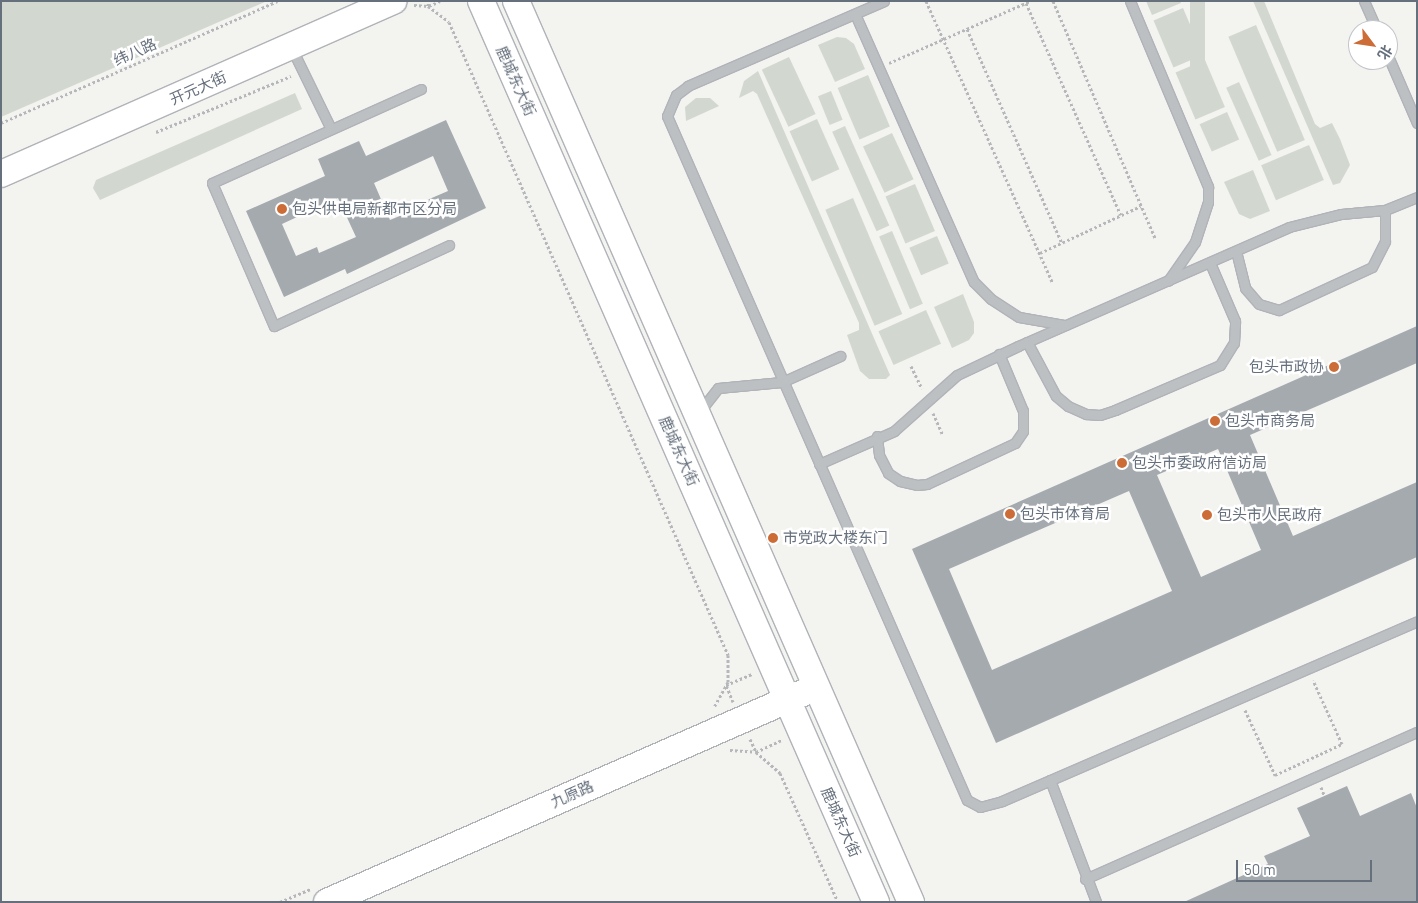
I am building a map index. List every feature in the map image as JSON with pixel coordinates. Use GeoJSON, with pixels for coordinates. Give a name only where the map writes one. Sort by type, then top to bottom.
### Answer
{"type":"FeatureCollection","features":[{"type":"Feature","properties":{"kind":"main road","name":"开元大街"},"geometry":{"type":"LineString","coordinates":[[1,174],[394,1]]}},
{"type":"Feature","properties":{"kind":"main road","name":"鹿城东大街"},"geometry":{"type":"LineString","coordinates":[[481,1],[876,902]]}},
{"type":"Feature","properties":{"kind":"main road"},"geometry":{"type":"LineString","coordinates":[[516,1],[911,902]]}},
{"type":"Feature","properties":{"kind":"main road","name":"九原路"},"geometry":{"type":"LineString","coordinates":[[327,902],[817,686]]}},
{"type":"Feature","properties":{"kind":"lane"},"geometry":{"type":"LineString","coordinates":[[884,1],[688,86],[676,95],[668,109],[667,122],[967,800],[980,807],[994,804],[1240,700],[1307,668],[1417,621]]}},
{"type":"Feature","properties":{"kind":"lane"},"geometry":{"type":"LineString","coordinates":[[1130,1],[1208,187],[1208,202],[1195,242],[1166,283]]}},
{"type":"Feature","properties":{"kind":"lane"},"geometry":{"type":"LineString","coordinates":[[1364,1],[1372,20]]}},
{"type":"Feature","properties":{"kind":"lane"},"geometry":{"type":"LineString","coordinates":[[856,14],[974,282],[991,299],[1019,317],[1037,322],[1071,324]]}},
{"type":"Feature","properties":{"kind":"lane"},"geometry":{"type":"LineString","coordinates":[[291,47],[331,130]]}},
{"type":"Feature","properties":{"kind":"lane"},"geometry":{"type":"LineString","coordinates":[[1394,70],[1417,123]]}},
{"type":"Feature","properties":{"kind":"lane"},"geometry":{"type":"LineString","coordinates":[[421,89],[212,183],[274,326],[449,245]]}},
{"type":"Feature","properties":{"kind":"lane"},"geometry":{"type":"LineString","coordinates":[[819,464],[877,436],[894,431],[956,375],[1000,354],[1314,219],[1385,210],[1417,197]]}},
{"type":"Feature","properties":{"kind":"lane"},"geometry":{"type":"LineString","coordinates":[[1236,251],[1245,288],[1250,295],[1266,307],[1280,310],[1372,267],[1385,241],[1385,210]]}},
{"type":"Feature","properties":{"kind":"lane"},"geometry":{"type":"LineString","coordinates":[[1027,342],[1056,396],[1068,406],[1086,414],[1100,415],[1115,410],[1220,365],[1234,343],[1235,320],[1210,263]]}},
{"type":"Feature","properties":{"kind":"lane"},"geometry":{"type":"LineString","coordinates":[[877,436],[879,455],[888,473],[900,481],[918,485],[927,484],[1015,443],[1023,431],[1024,411],[1000,354]]}},
{"type":"Feature","properties":{"kind":"lane"},"geometry":{"type":"LineString","coordinates":[[698,414],[718,388],[782,382],[840,356]]}},
{"type":"Feature","properties":{"kind":"lane"},"geometry":{"type":"LineString","coordinates":[[1085,879],[1417,732]]}},
{"type":"Feature","properties":{"kind":"lane"},"geometry":{"type":"LineString","coordinates":[[1050,780],[1085,879],[1096,902]]}},
{"type":"Feature","properties":{"kind":"path","name":"纬八路"},"geometry":{"type":"LineString","coordinates":[[1,123],[277,1]]}},
{"type":"Feature","properties":{"kind":"path"},"geometry":{"type":"LineString","coordinates":[[428,6],[429,1]]}},
{"type":"Feature","properties":{"kind":"path"},"geometry":{"type":"LineString","coordinates":[[428,6],[440,1]]}},
{"type":"Feature","properties":{"kind":"path"},"geometry":{"type":"LineString","coordinates":[[926,1],[1053,283]]}},
{"type":"Feature","properties":{"kind":"path"},"geometry":{"type":"LineString","coordinates":[[1053,1],[1155,238]]}},
{"type":"Feature","properties":{"kind":"path"},"geometry":{"type":"LineString","coordinates":[[878,67],[1028,2],[1121,215]]}},
{"type":"Feature","properties":{"kind":"path"},"geometry":{"type":"LineString","coordinates":[[428,6],[449,22],[720,637],[730,665],[726,685]]}},
{"type":"Feature","properties":{"kind":"path"},"geometry":{"type":"LineString","coordinates":[[967,29],[1062,243]]}},
{"type":"Feature","properties":{"kind":"path"},"geometry":{"type":"LineString","coordinates":[[1040,253],[1141,206]]}},
{"type":"Feature","properties":{"kind":"path"},"geometry":{"type":"LineString","coordinates":[[1240,700],[1275,775],[1342,744],[1307,668]]}},
{"type":"Feature","properties":{"kind":"path"},"geometry":{"type":"LineString","coordinates":[[756,752],[780,773],[838,902]]}},
{"type":"Feature","properties":{"kind":"path"},"geometry":{"type":"LineString","coordinates":[[1320,787],[1324,795]]}},
{"type":"Feature","properties":{"kind":"shaded area"},"geometry":{"type":"Polygon","coordinates":[[[1,1],[267,1],[1,117],[1,1]]]}},
{"type":"Feature","properties":{"kind":"shaded area"},"geometry":{"type":"Polygon","coordinates":[[[1146,1],[1180,1],[1181,3],[1152,15],[1146,1]]]}},
{"type":"Feature","properties":{"kind":"shaded area"},"geometry":{"type":"Polygon","coordinates":[[[1190,1],[1205,1],[1205,89],[1190,89],[1190,1]]]}},
{"type":"Feature","properties":{"kind":"shaded area"},"geometry":{"type":"Polygon","coordinates":[[[1253,1],[1264,1],[1315,124],[1320,128],[1332,123],[1340,139],[1350,165],[1340,183],[1333,185],[1253,1]]]}},
{"type":"Feature","properties":{"kind":"shaded area"},"geometry":{"type":"Polygon","coordinates":[[[1183,8],[1203,55],[1173,67],[1154,21],[1183,8]]]}},
{"type":"Feature","properties":{"kind":"shaded area"},"geometry":{"type":"Polygon","coordinates":[[[1256,25],[1305,140],[1277,152],[1228,37],[1256,25]]]}},
{"type":"Feature","properties":{"kind":"shaded area"},"geometry":{"type":"Polygon","coordinates":[[[837,37],[846,38],[854,44],[865,69],[835,82],[818,45],[837,37]]]}},
{"type":"Feature","properties":{"kind":"shaded area"},"geometry":{"type":"Polygon","coordinates":[[[789,57],[816,114],[788,127],[762,70],[789,57]]]}},
{"type":"Feature","properties":{"kind":"shaded area"},"geometry":{"type":"Polygon","coordinates":[[[1205,60],[1225,107],[1195,119],[1176,73],[1205,60]]]}},
{"type":"Feature","properties":{"kind":"shaded area"},"geometry":{"type":"Polygon","coordinates":[[[758,71],[890,375],[886,379],[869,379],[860,371],[847,335],[859,330],[859,323],[757,94],[753,91],[739,98],[744,81],[758,71]]]}},
{"type":"Feature","properties":{"kind":"shaded area"},"geometry":{"type":"Polygon","coordinates":[[[868,75],[890,127],[860,139],[838,88],[868,75]]]}},
{"type":"Feature","properties":{"kind":"shaded area"},"geometry":{"type":"Polygon","coordinates":[[[1239,82],[1272,155],[1259,161],[1226,88],[1239,82]]]}},
{"type":"Feature","properties":{"kind":"shaded area"},"geometry":{"type":"Polygon","coordinates":[[[831,91],[843,120],[830,125],[818,96],[831,91]]]}},
{"type":"Feature","properties":{"kind":"shaded area"},"geometry":{"type":"Polygon","coordinates":[[[295,93],[302,109],[100,200],[93,188],[96,180],[295,93]]]}},
{"type":"Feature","properties":{"kind":"shaded area"},"geometry":{"type":"Polygon","coordinates":[[[696,98],[710,98],[719,106],[686,121],[685,107],[696,98]]]}},
{"type":"Feature","properties":{"kind":"shaded area"},"geometry":{"type":"Polygon","coordinates":[[[1227,112],[1239,139],[1212,152],[1200,124],[1227,112]]]}},
{"type":"Feature","properties":{"kind":"shaded area"},"geometry":{"type":"Polygon","coordinates":[[[817,119],[839,169],[812,181],[790,131],[817,119]]]}},
{"type":"Feature","properties":{"kind":"shaded area"},"geometry":{"type":"Polygon","coordinates":[[[845,126],[889,226],[877,231],[832,132],[845,126]]]}},
{"type":"Feature","properties":{"kind":"shaded area"},"geometry":{"type":"Polygon","coordinates":[[[892,133],[914,179],[885,193],[863,147],[892,133]]]}},
{"type":"Feature","properties":{"kind":"shaded area"},"geometry":{"type":"Polygon","coordinates":[[[1309,145],[1324,180],[1276,200],[1261,165],[1309,145]]]}},
{"type":"Feature","properties":{"kind":"shaded area"},"geometry":{"type":"Polygon","coordinates":[[[1253,170],[1270,211],[1250,219],[1239,214],[1224,182],[1253,170]]]}},
{"type":"Feature","properties":{"kind":"shaded area"},"geometry":{"type":"Polygon","coordinates":[[[915,184],[935,231],[905,243],[886,197],[915,184]]]}},
{"type":"Feature","properties":{"kind":"shaded area"},"geometry":{"type":"Polygon","coordinates":[[[853,198],[902,314],[875,326],[825,210],[853,198]]]}},
{"type":"Feature","properties":{"kind":"shaded area"},"geometry":{"type":"Polygon","coordinates":[[[892,231],[923,304],[910,309],[879,236],[892,231]]]}},
{"type":"Feature","properties":{"kind":"shaded area"},"geometry":{"type":"Polygon","coordinates":[[[937,236],[949,264],[921,275],[909,248],[937,236]]]}},
{"type":"Feature","properties":{"kind":"shaded area"},"geometry":{"type":"Polygon","coordinates":[[[963,294],[974,322],[974,333],[969,340],[952,348],[934,307],[963,294]]]}},
{"type":"Feature","properties":{"kind":"shaded area"},"geometry":{"type":"Polygon","coordinates":[[[926,310],[941,344],[894,365],[878,331],[926,310]]]}},
{"type":"Feature","properties":{"kind":"building","name":"包头供电局新都市区分局"},"geometry":{"type":"Polygon","coordinates":[[[446,120],[486,208],[347,274],[345,269],[284,297],[246,211],[325,176],[318,159],[359,141],[366,156],[446,120]],[[433,156],[374,183],[390,220],[429,204],[427,200],[448,191],[433,156]],[[338,198],[282,224],[296,256],[317,247],[319,253],[356,237],[338,198]]]}},
{"type":"Feature","properties":{"kind":"building"},"geometry":{"type":"Polygon","coordinates":[[[1417,326],[1417,363],[1250,435],[1293,536],[1417,482],[1417,557],[996,743],[912,549],[1417,326]],[[1218,449],[1157,475],[1201,577],[1261,550],[1218,449]],[[1129,491],[949,569],[992,670],[1172,591],[1129,491]]]}},
{"type":"Feature","properties":{"kind":"building"},"geometry":{"type":"Polygon","coordinates":[[[1347,786],[1360,816],[1411,793],[1417,808],[1417,902],[1184,902],[1268,864],[1264,856],[1310,836],[1297,808],[1347,786]]]}},
{"type":"Feature","properties":{"kind":"place","name":"包头供电局新都市区分局"},"geometry":{"type":"Point","coordinates":[282,209]}},
{"type":"Feature","properties":{"kind":"place","name":"包头市政协"},"geometry":{"type":"Point","coordinates":[1334,367]}},
{"type":"Feature","properties":{"kind":"place","name":"包头市商务局"},"geometry":{"type":"Point","coordinates":[1215,421]}},
{"type":"Feature","properties":{"kind":"place","name":"包头市委政府信访局"},"geometry":{"type":"Point","coordinates":[1122,463]}},
{"type":"Feature","properties":{"kind":"place","name":"包头市体育局"},"geometry":{"type":"Point","coordinates":[1010,514]}},
{"type":"Feature","properties":{"kind":"place","name":"包头市人民政府"},"geometry":{"type":"Point","coordinates":[1207,515]}},
{"type":"Feature","properties":{"kind":"place","name":"市党政大楼东门"},"geometry":{"type":"Point","coordinates":[773,538]}}]}
